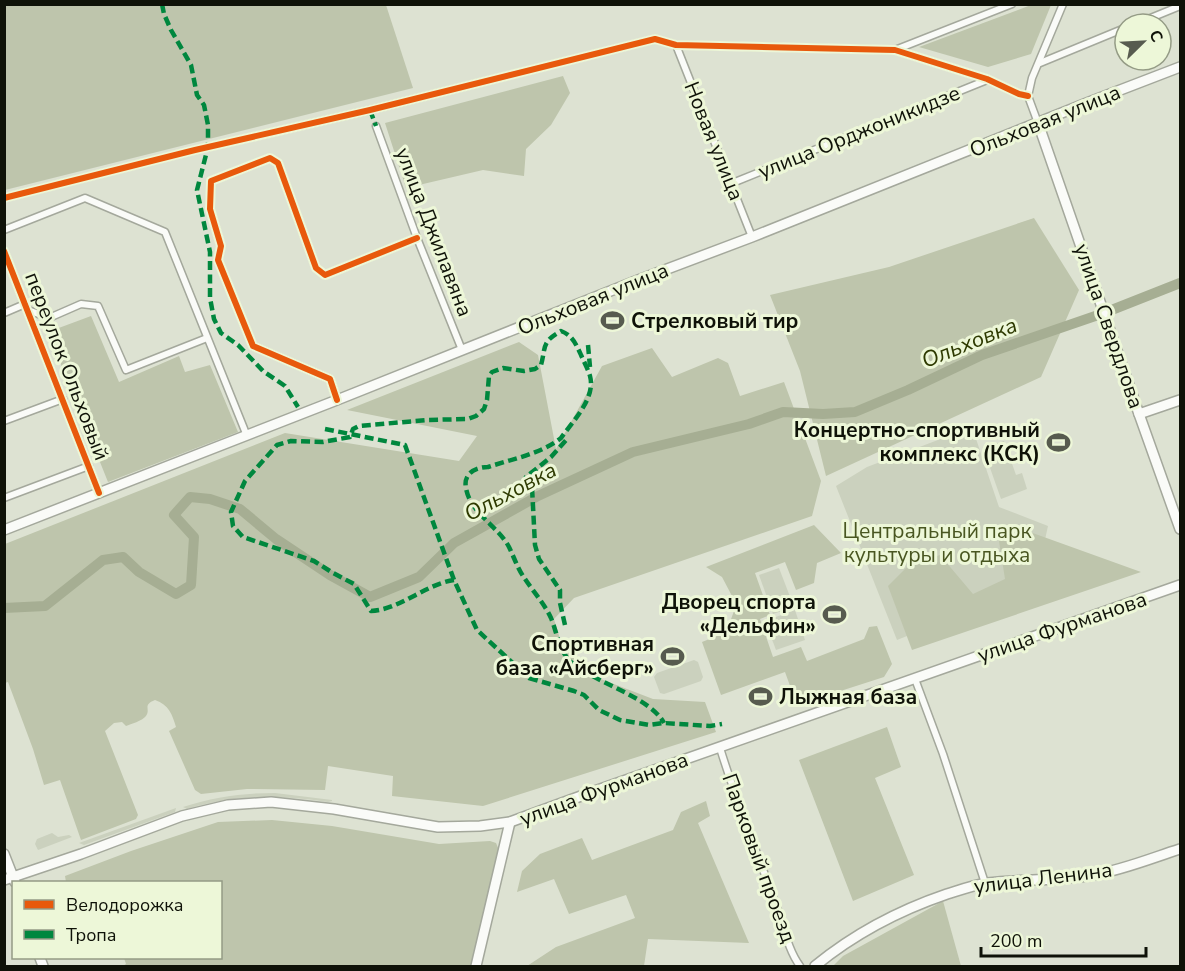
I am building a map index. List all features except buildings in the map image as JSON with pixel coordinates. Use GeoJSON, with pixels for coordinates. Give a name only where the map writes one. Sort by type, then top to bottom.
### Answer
{"type":"FeatureCollection","features":[{"type":"Feature","properties":{"kind":"main road","name":"Ольховая улица"},"geometry":{"type":"LineString","coordinates":[[4,530],[1180,67]]}},
{"type":"Feature","properties":{"kind":"main road","name":"улица Свердлова"},"geometry":{"type":"LineString","coordinates":[[1038,123],[1180,529]]}},
{"type":"Feature","properties":{"kind":"main road"},"geometry":{"type":"LineString","coordinates":[[1139,414],[1180,400]]}},
{"type":"Feature","properties":{"kind":"main road","name":"улица Фурманова"},"geometry":{"type":"LineString","coordinates":[[11,880],[183,816],[228,805],[271,802],[333,809],[438,827],[480,826],[510,822],[1180,585]]}},
{"type":"Feature","properties":{"kind":"main road"},"geometry":{"type":"LineString","coordinates":[[476,966],[510,822]]}},
{"type":"Feature","properties":{"kind":"main road","name":"улица Ленина"},"geometry":{"type":"LineString","coordinates":[[815,966],[892,915],[928,900],[985,883],[1092,876],[1180,849]]}},
{"type":"Feature","properties":{"kind":"main road"},"geometry":{"type":"LineString","coordinates":[[4,854],[11,880]]}},
{"type":"Feature","properties":{"kind":"street"},"geometry":{"type":"LineString","coordinates":[[895,50],[1012,4]]}},
{"type":"Feature","properties":{"kind":"street"},"geometry":{"type":"LineString","coordinates":[[1038,123],[1028,96],[1032,78],[1064,4]]}},
{"type":"Feature","properties":{"kind":"street"},"geometry":{"type":"LineString","coordinates":[[1165,12],[1180,6]]}},
{"type":"Feature","properties":{"kind":"street"},"geometry":{"type":"LineString","coordinates":[[1040,63],[1113,33]]}},
{"type":"Feature","properties":{"kind":"street"},"geometry":{"type":"LineString","coordinates":[[4,198],[655,39],[676,45],[895,50],[1028,96]]}},
{"type":"Feature","properties":{"kind":"street","name":"Новая улица"},"geometry":{"type":"LineString","coordinates":[[676,45],[752,237]]}},
{"type":"Feature","properties":{"kind":"street","name":"улица Орджоникидзе"},"geometry":{"type":"LineString","coordinates":[[730,184],[987,80]]}},
{"type":"Feature","properties":{"kind":"street","name":"улица Джилавяна"},"geometry":{"type":"LineString","coordinates":[[376,126],[462,351]]}},
{"type":"Feature","properties":{"kind":"street"},"geometry":{"type":"LineString","coordinates":[[337,400],[330,379],[253,346],[218,260],[221,246],[210,209],[212,181],[270,158],[278,163],[316,268],[324,275],[417,238]]}},
{"type":"Feature","properties":{"kind":"street"},"geometry":{"type":"LineString","coordinates":[[4,230],[85,198],[165,232],[247,436]]}},
{"type":"Feature","properties":{"kind":"street","name":"переулок Ольховый"},"geometry":{"type":"LineString","coordinates":[[4,251],[99,493]]}},
{"type":"Feature","properties":{"kind":"street"},"geometry":{"type":"LineString","coordinates":[[4,313],[27,307],[49,318],[81,304],[98,306],[126,370],[207,338]]}},
{"type":"Feature","properties":{"kind":"street"},"geometry":{"type":"LineString","coordinates":[[4,421],[63,399]]}},
{"type":"Feature","properties":{"kind":"street","name":"переулок Ольховый"},"geometry":{"type":"LineString","coordinates":[[4,498],[89,466]]}},
{"type":"Feature","properties":{"kind":"street"},"geometry":{"type":"LineString","coordinates":[[915,679],[943,754],[985,883]]}},
{"type":"Feature","properties":{"kind":"street","name":"Парковый проезд"},"geometry":{"type":"LineString","coordinates":[[720,748],[790,946],[800,966]]}},
{"type":"Feature","properties":{"kind":"green space"},"geometry":{"type":"Polygon","coordinates":[[[4,5],[386,5],[413,88],[5,190],[4,5]]]}},
{"type":"Feature","properties":{"kind":"green space"},"geometry":{"type":"Polygon","coordinates":[[[1031,5],[1051,5],[1031,54],[988,67],[919,47],[1031,5]]]}},
{"type":"Feature","properties":{"kind":"green space"},"geometry":{"type":"Polygon","coordinates":[[[563,76],[570,93],[551,125],[526,149],[524,176],[483,170],[406,188],[385,123],[563,76]]]}},
{"type":"Feature","properties":{"kind":"green space"},"geometry":{"type":"Polygon","coordinates":[[[1034,218],[1079,290],[1041,377],[826,476],[800,371],[770,295],[889,267],[1034,218]]]}},
{"type":"Feature","properties":{"kind":"green space"},"geometry":{"type":"Polygon","coordinates":[[[91,316],[119,382],[179,356],[185,372],[210,365],[238,432],[108,482],[48,332],[91,316]]]}},
{"type":"Feature","properties":{"kind":"green space"},"geometry":{"type":"Polygon","coordinates":[[[519,342],[538,355],[556,449],[602,366],[652,348],[672,377],[718,358],[728,363],[740,396],[784,382],[821,481],[812,516],[574,598],[554,619],[560,639],[593,676],[653,699],[705,702],[716,732],[483,806],[392,796],[393,776],[328,766],[325,790],[247,789],[201,794],[195,790],[169,731],[176,727],[171,714],[164,704],[155,700],[148,705],[147,714],[142,719],[126,726],[122,722],[114,723],[105,731],[138,815],[136,819],[81,840],[60,780],[44,785],[8,682],[5,683],[5,544],[285,433],[459,461],[477,436],[347,410],[519,342]]]}},
{"type":"Feature","properties":{"kind":"green space","name":"Центральный парк культуры и отдыха"},"geometry":{"type":"Polygon","coordinates":[[[972,427],[999,507],[1048,526],[1044,544],[1052,578],[897,640],[836,486],[867,467],[972,427]]]}},
{"type":"Feature","properties":{"kind":"green space"},"geometry":{"type":"Polygon","coordinates":[[[1004,441],[1016,475],[1022,473],[1027,489],[1001,499],[983,448],[1004,441]]]}},
{"type":"Feature","properties":{"kind":"green space"},"geometry":{"type":"Polygon","coordinates":[[[1008,524],[1141,572],[912,650],[888,586],[908,566],[940,555],[973,594],[1005,579],[998,535],[1008,524]]]}},
{"type":"Feature","properties":{"kind":"green space"},"geometry":{"type":"Polygon","coordinates":[[[814,525],[841,553],[817,563],[814,583],[796,590],[785,562],[755,573],[770,615],[760,619],[773,657],[801,647],[807,661],[864,639],[869,627],[877,626],[892,664],[884,677],[797,705],[785,672],[721,695],[702,642],[722,634],[734,611],[732,596],[722,577],[706,567],[814,525]]]}},
{"type":"Feature","properties":{"kind":"green space"},"geometry":{"type":"Polygon","coordinates":[[[779,568],[794,607],[773,614],[759,575],[779,568]]]}},
{"type":"Feature","properties":{"kind":"green space"},"geometry":{"type":"Polygon","coordinates":[[[795,610],[805,640],[776,650],[765,621],[795,610]]]}},
{"type":"Feature","properties":{"kind":"green space"},"geometry":{"type":"Polygon","coordinates":[[[694,660],[698,662],[703,677],[701,681],[664,694],[660,693],[654,677],[657,673],[694,660]]]}},
{"type":"Feature","properties":{"kind":"green space"},"geometry":{"type":"Polygon","coordinates":[[[887,727],[901,767],[875,778],[914,875],[853,901],[799,760],[887,727]]]}},
{"type":"Feature","properties":{"kind":"green space"},"geometry":{"type":"Polygon","coordinates":[[[275,793],[332,801],[257,797],[222,801],[187,809],[183,807],[229,796],[275,793]]]}},
{"type":"Feature","properties":{"kind":"green space"},"geometry":{"type":"Polygon","coordinates":[[[706,801],[710,816],[698,823],[749,943],[648,939],[644,966],[527,966],[556,947],[635,918],[626,895],[569,914],[554,879],[517,892],[522,871],[540,854],[582,838],[592,860],[673,830],[681,812],[706,801]]]}},
{"type":"Feature","properties":{"kind":"green space"},"geometry":{"type":"Polygon","coordinates":[[[176,808],[175,812],[84,845],[79,843],[176,808]]]}},
{"type":"Feature","properties":{"kind":"green space"},"geometry":{"type":"Polygon","coordinates":[[[272,820],[332,826],[439,844],[490,841],[496,843],[499,850],[471,966],[123,966],[126,964],[124,959],[222,959],[222,881],[66,881],[65,876],[218,822],[272,820]]]}},
{"type":"Feature","properties":{"kind":"green space"},"geometry":{"type":"Polygon","coordinates":[[[52,833],[58,837],[69,835],[72,837],[38,850],[35,844],[37,839],[52,833]]]}},
{"type":"Feature","properties":{"kind":"green space"},"geometry":{"type":"Polygon","coordinates":[[[943,901],[961,966],[833,966],[843,956],[943,901]]]}},
{"type":"Feature","properties":{"kind":"waterway","name":"Ольховка"},"geometry":{"type":"LineString","coordinates":[[4,608],[45,606],[103,560],[123,557],[139,572],[176,594],[191,585],[194,537],[174,515],[190,497],[210,499],[240,509],[276,539],[330,575],[370,597],[419,577],[454,543],[538,496],[633,452],[749,424],[783,412],[823,414],[855,412],[982,355],[1104,313],[1180,283]]}},
{"type":"Feature","properties":{"kind":"marked path"},"geometry":{"type":"LineString","coordinates":[[162,4],[171,30],[191,65],[197,95],[204,105],[208,125],[208,147],[197,190],[210,252],[210,298],[214,319],[221,333],[238,345],[263,371],[285,386],[298,407]]}},
{"type":"Feature","properties":{"kind":"marked path"},"geometry":{"type":"LineString","coordinates":[[370,110],[376,126]]}},
{"type":"Feature","properties":{"kind":"marked path"},"geometry":{"type":"LineString","coordinates":[[454,580],[433,586],[392,606],[371,611],[354,584],[314,561],[243,537],[233,526],[231,512],[245,481],[277,445],[291,441],[323,442],[350,437],[353,429],[359,426],[468,419],[476,416],[484,409],[489,376],[492,372],[503,368],[524,371],[535,369],[541,365],[547,342],[561,331],[571,337],[590,376],[590,393],[587,401],[561,438],[553,444],[526,456],[471,472],[466,479],[466,488],[478,512],[504,539],[521,573],[548,612],[567,658],[582,670],[647,705],[664,723]]}},
{"type":"Feature","properties":{"kind":"marked path"},"geometry":{"type":"LineString","coordinates":[[588,345],[590,367]]}},
{"type":"Feature","properties":{"kind":"marked path"},"geometry":{"type":"LineString","coordinates":[[325,429],[405,445],[454,580],[477,630],[529,678],[584,695],[599,710],[620,720],[649,725],[664,723],[710,726],[722,724]]}},
{"type":"Feature","properties":{"kind":"marked path"},"geometry":{"type":"LineString","coordinates":[[565,625],[560,603],[560,590],[539,559],[535,545],[532,487],[526,477],[551,457],[567,439]]}},
{"type":"Feature","properties":{"kind":"cycle path"},"geometry":{"type":"LineString","coordinates":[[4,198],[655,39],[676,45],[895,50],[987,79],[1028,96]]}},
{"type":"Feature","properties":{"kind":"cycle path"},"geometry":{"type":"LineString","coordinates":[[337,400],[330,379],[253,346],[218,260],[221,246],[210,209],[211,181],[270,158],[278,163],[316,268],[325,275],[417,238]]}},
{"type":"Feature","properties":{"kind":"cycle path"},"geometry":{"type":"LineString","coordinates":[[4,251],[99,493]]}},
{"type":"Feature","properties":{"kind":"place","name":"Стрелковый тир"},"geometry":{"type":"Point","coordinates":[613,321]}},
{"type":"Feature","properties":{"kind":"place","name":"Концертно-спортивный комплекс (КСК)"},"geometry":{"type":"Point","coordinates":[1058,442]}},
{"type":"Feature","properties":{"kind":"place","name":"Дворец спорта «Дельфин»"},"geometry":{"type":"Point","coordinates":[834,614]}},
{"type":"Feature","properties":{"kind":"place","name":"Спортивная база «Айсберг»"},"geometry":{"type":"Point","coordinates":[672,656]}},
{"type":"Feature","properties":{"kind":"place","name":"Лыжная база"},"geometry":{"type":"Point","coordinates":[761,697]}}]}
